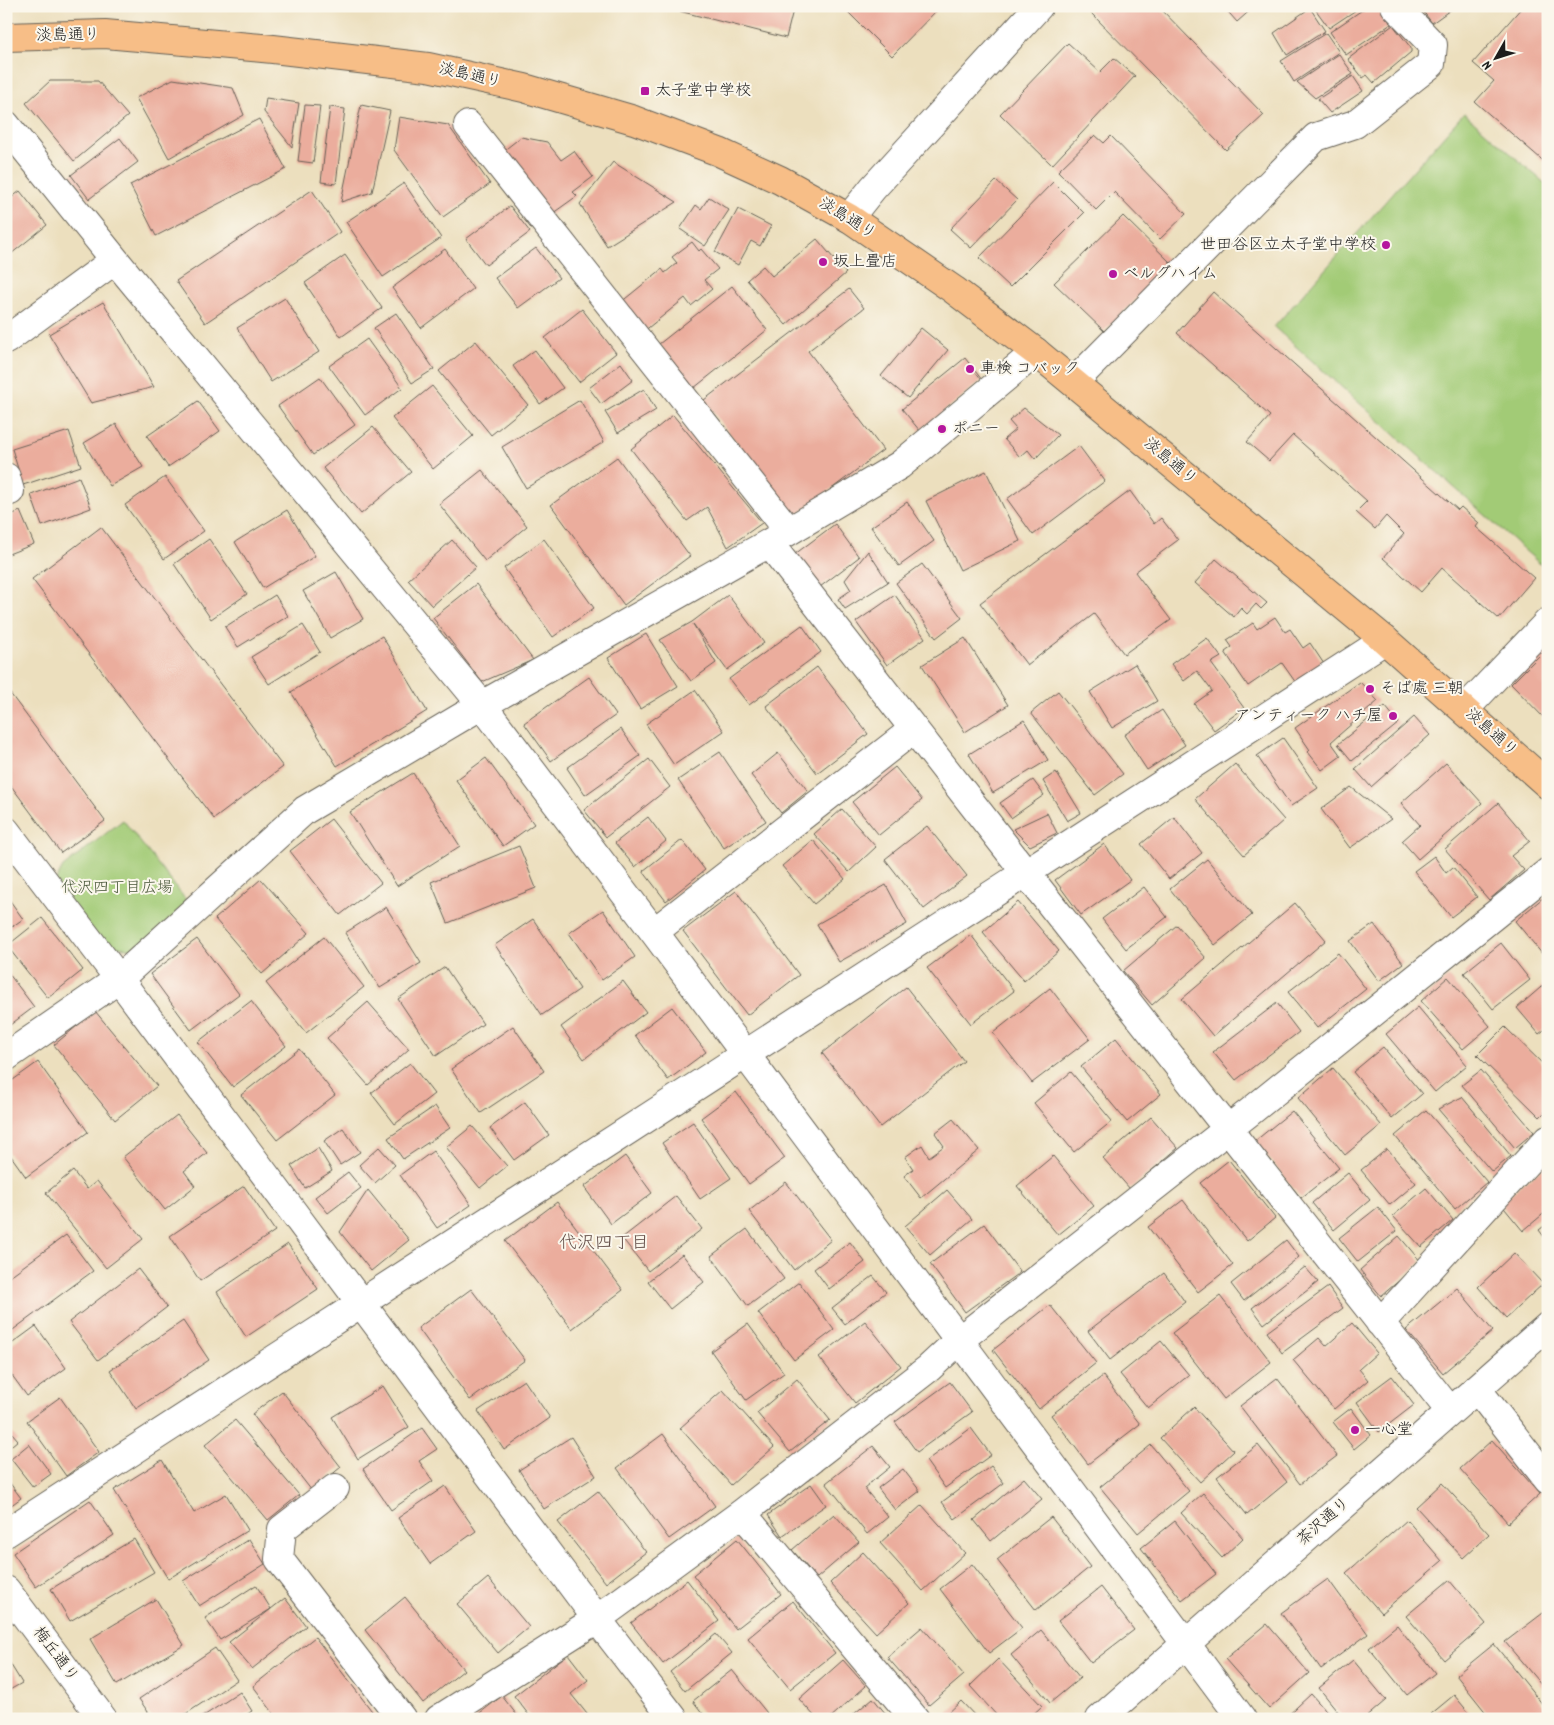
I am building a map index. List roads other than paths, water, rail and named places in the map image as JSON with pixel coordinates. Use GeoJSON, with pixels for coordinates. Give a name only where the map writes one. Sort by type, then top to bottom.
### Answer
{"type":"FeatureCollection","features":[{"type":"Feature","properties":{"kind":"main road","name":"淡島通り"},"geometry":{"type":"LineString","coordinates":[[6,37],[106,34],[273,49],[428,67],[524,88],[634,120],[719,152],[780,180],[849,218],[954,290],[1036,352],[1385,640],[1465,709],[1548,785]]}},
{"type":"Feature","properties":{"kind":"street"},"geometry":{"type":"LineString","coordinates":[[849,218],[873,188],[1039,6]]}},
{"type":"Feature","properties":{"kind":"street"},"geometry":{"type":"LineString","coordinates":[[1074,382],[1316,136],[1355,124],[1431,64],[1433,45],[1395,6]]}},
{"type":"Feature","properties":{"kind":"street"},"geometry":{"type":"LineString","coordinates":[[6,125],[482,705],[1242,1719]]}},
{"type":"Feature","properties":{"kind":"street"},"geometry":{"type":"LineString","coordinates":[[468,125],[778,536],[914,729],[1450,1411]]}},
{"type":"Feature","properties":{"kind":"street"},"geometry":{"type":"LineString","coordinates":[[6,340],[115,260]]}},
{"type":"Feature","properties":{"kind":"street"},"geometry":{"type":"LineString","coordinates":[[6,1057],[119,979],[305,810],[482,705],[900,465],[1036,352]]}},
{"type":"Feature","properties":{"kind":"street"},"geometry":{"type":"LineString","coordinates":[[1465,709],[1548,622]]}},
{"type":"Feature","properties":{"kind":"street"},"geometry":{"type":"LineString","coordinates":[[6,1533],[1385,640]]}},
{"type":"Feature","properties":{"kind":"street"},"geometry":{"type":"LineString","coordinates":[[654,932],[914,729]]}},
{"type":"Feature","properties":{"kind":"street"},"geometry":{"type":"LineString","coordinates":[[6,831],[674,1719]]}},
{"type":"Feature","properties":{"kind":"street"},"geometry":{"type":"LineString","coordinates":[[438,1719],[597,1619],[742,1513],[929,1368],[958,1341],[1548,872]]}},
{"type":"Feature","properties":{"kind":"street"},"geometry":{"type":"LineString","coordinates":[[1380,1322],[1548,1139]]}},
{"type":"Feature","properties":{"kind":"street","name":"茶沢通り"},"geometry":{"type":"LineString","coordinates":[[1100,1719],[1184,1643],[1450,1411],[1478,1389],[1548,1326]]}},
{"type":"Feature","properties":{"kind":"street"},"geometry":{"type":"LineString","coordinates":[[1478,1389],[1548,1480]]}},
{"type":"Feature","properties":{"kind":"street"},"geometry":{"type":"LineString","coordinates":[[335,1488],[282,1529],[278,1559],[402,1719]]}},
{"type":"Feature","properties":{"kind":"street"},"geometry":{"type":"LineString","coordinates":[[742,1513],[915,1719]]}},
{"type":"Feature","properties":{"kind":"street","name":"梅丘通り"},"geometry":{"type":"LineString","coordinates":[[6,1590],[103,1719]]}},
{"type":"Feature","properties":{"kind":"place","name":"太子堂中学校"},"geometry":{"type":"Point","coordinates":[645,91]}},
{"type":"Feature","properties":{"kind":"place","name":"世田谷区立太子堂中学校"},"geometry":{"type":"Point","coordinates":[1386,245]}},
{"type":"Feature","properties":{"kind":"place","name":"坂上畳店"},"geometry":{"type":"Point","coordinates":[823,262]}},
{"type":"Feature","properties":{"kind":"place","name":"ベルグハイム"},"geometry":{"type":"Point","coordinates":[1113,274]}},
{"type":"Feature","properties":{"kind":"place","name":"車検 コバック"},"geometry":{"type":"Point","coordinates":[970,369]}},
{"type":"Feature","properties":{"kind":"place","name":"ポニー"},"geometry":{"type":"Point","coordinates":[942,429]}},
{"type":"Feature","properties":{"kind":"place","name":"そば處 三朝"},"geometry":{"type":"Point","coordinates":[1370,689]}},
{"type":"Feature","properties":{"kind":"place","name":"アンティーク ハチ屋"},"geometry":{"type":"Point","coordinates":[1393,716]}},
{"type":"Feature","properties":{"kind":"place","name":"一心堂"},"geometry":{"type":"Point","coordinates":[1355,1430]}},
{"type":"Feature","properties":{"kind":"district","name":"代沢四丁目"},"geometry":{"type":"Point","coordinates":[604,1244]}},
{"type":"Feature","properties":{"kind":"park label","name":"代沢四丁目広場"},"geometry":{"type":"Point","coordinates":[117,888]}}]}
